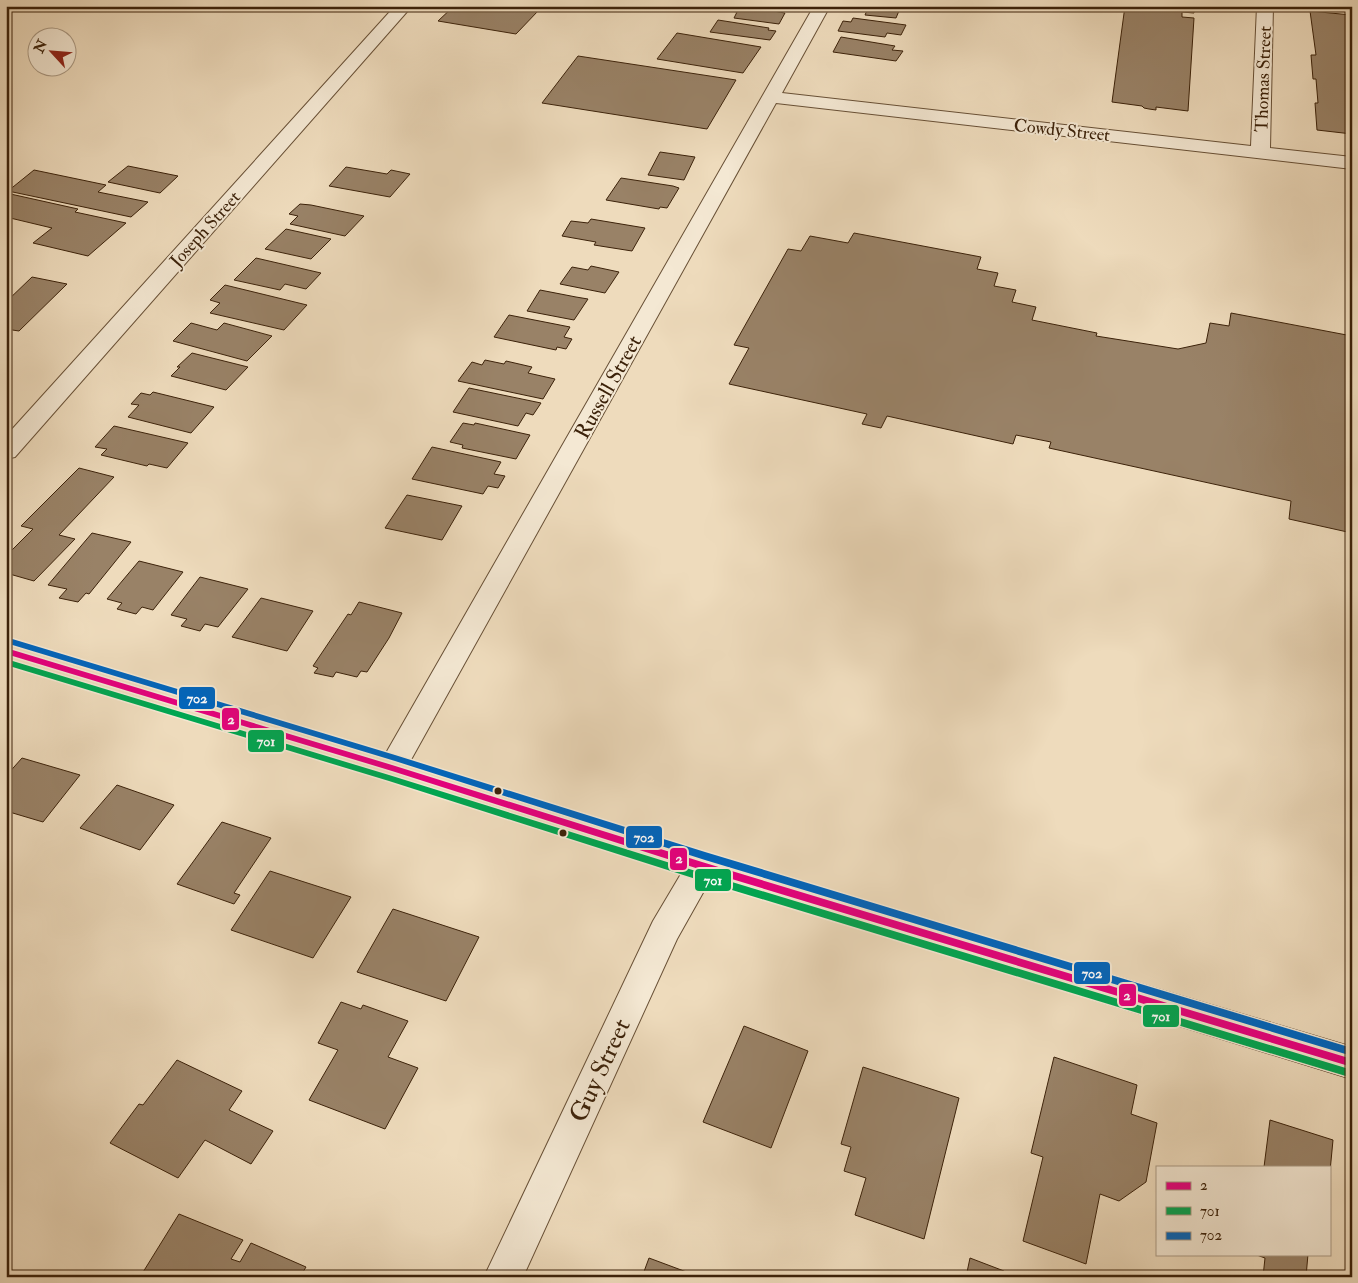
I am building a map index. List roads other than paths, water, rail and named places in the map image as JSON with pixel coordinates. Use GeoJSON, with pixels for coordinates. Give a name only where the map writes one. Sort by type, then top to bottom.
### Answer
{"type":"FeatureCollection","features":[{"type":"Feature","properties":{"kind":"main road"},"geometry":{"type":"LineString","coordinates":[[6,651],[392,768],[702,866],[1352,1063]]}},
{"type":"Feature","properties":{"kind":"street","name":"Joseph Street"},"geometry":{"type":"LineString","coordinates":[[6,452],[404,6]]}},
{"type":"Feature","properties":{"kind":"street","name":"Russell Street"},"geometry":{"type":"LineString","coordinates":[[392,768],[822,6]]}},
{"type":"Feature","properties":{"kind":"street","name":"Thomas Street"},"geometry":{"type":"LineString","coordinates":[[1260,152],[1266,6]]}},
{"type":"Feature","properties":{"kind":"street","name":"Cowdy Street"},"geometry":{"type":"LineString","coordinates":[[772,97],[1352,163]]}},
{"type":"Feature","properties":{"kind":"street","name":"Guy Street"},"geometry":{"type":"LineString","coordinates":[[503,1277],[664,931],[702,866]]}}]}
